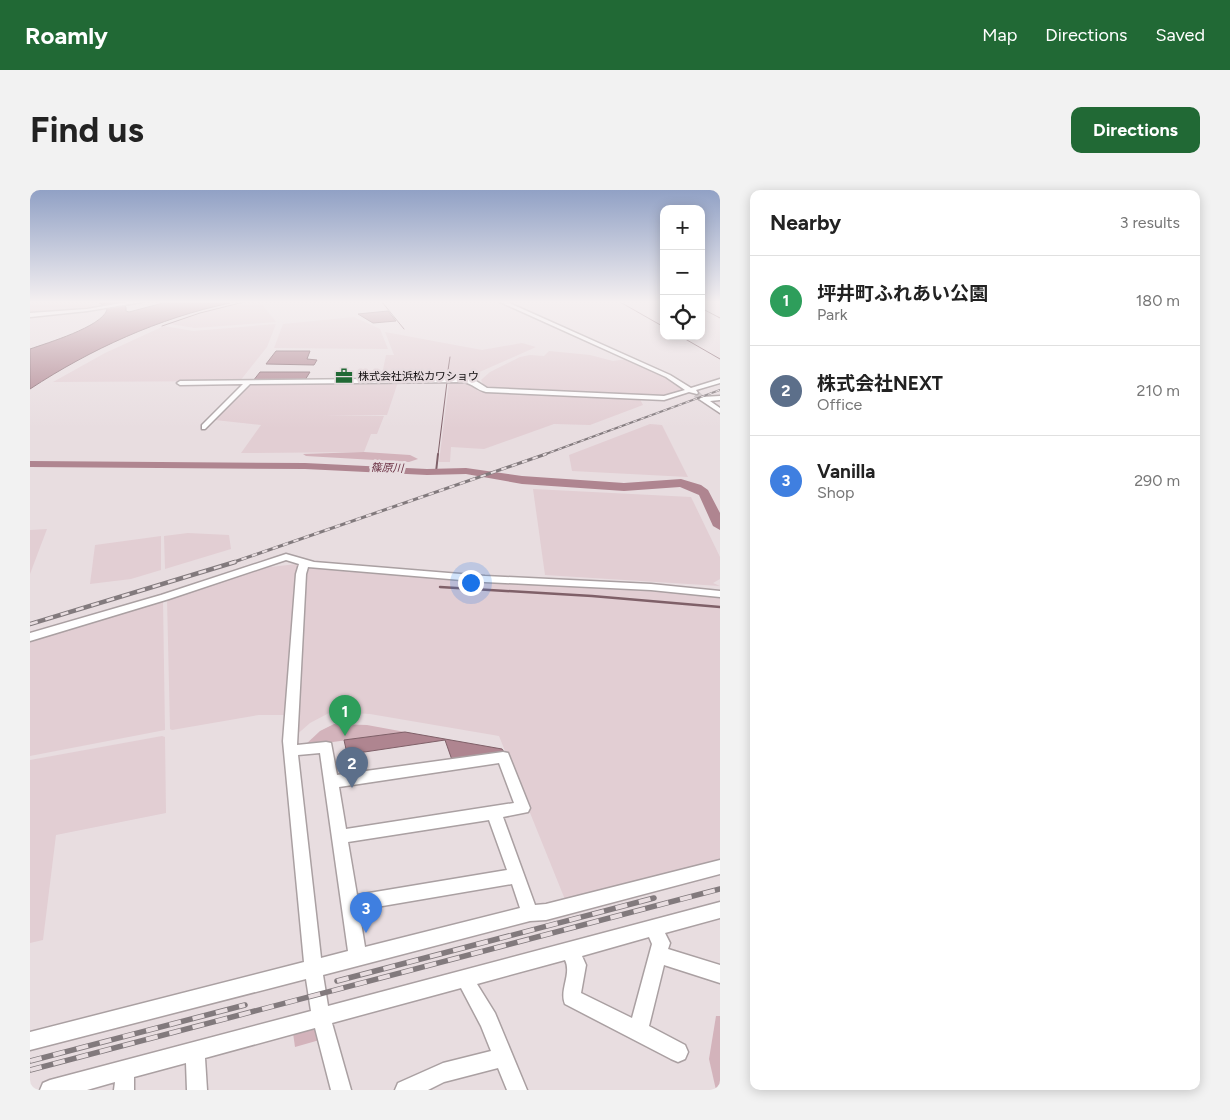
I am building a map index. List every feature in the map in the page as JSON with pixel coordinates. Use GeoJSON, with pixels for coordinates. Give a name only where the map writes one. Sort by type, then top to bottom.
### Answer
{"type":"FeatureCollection","features":[{"type":"Feature","properties":{"kind":"street"},"geometry":{"type":"LineString","coordinates":[[596,344],[664,374],[693,392]]}},
{"type":"Feature","properties":{"kind":"street"},"geometry":{"type":"LineString","coordinates":[[180,383],[464,380],[474,382],[480,388],[486,390],[664,398],[693,392],[718,383]]}},
{"type":"Feature","properties":{"kind":"street"},"geometry":{"type":"LineString","coordinates":[[205,427],[249,382]]}},
{"type":"Feature","properties":{"kind":"street"},"geometry":{"type":"LineString","coordinates":[[720,398],[703,399],[720,411]]}},
{"type":"Feature","properties":{"kind":"street"},"geometry":{"type":"LineString","coordinates":[[30,637],[286,557],[302,563],[505,581],[652,587],[720,594]]}},
{"type":"Feature","properties":{"kind":"street"},"geometry":{"type":"LineString","coordinates":[[302,563],[295,697],[290,736],[291,751],[313,968],[321,1017],[341,1090]]}},
{"type":"Feature","properties":{"kind":"street"},"geometry":{"type":"LineString","coordinates":[[291,751],[326,746],[358,957]]}},
{"type":"Feature","properties":{"kind":"street"},"geometry":{"type":"LineString","coordinates":[[332,782],[503,757],[523,808],[340,837]]}},
{"type":"Feature","properties":{"kind":"street"},"geometry":{"type":"LineString","coordinates":[[494,813],[530,913]]}},
{"type":"Feature","properties":{"kind":"street"},"geometry":{"type":"LineString","coordinates":[[30,1041],[530,913],[546,912],[720,867]]}},
{"type":"Feature","properties":{"kind":"street"},"geometry":{"type":"LineString","coordinates":[[350,904],[517,876]]}},
{"type":"Feature","properties":{"kind":"street"},"geometry":{"type":"LineString","coordinates":[[50,1090],[720,910]]}},
{"type":"Feature","properties":{"kind":"street"},"geometry":{"type":"LineString","coordinates":[[638,1031],[661,943],[653,928]]}},
{"type":"Feature","properties":{"kind":"street"},"geometry":{"type":"LineString","coordinates":[[570,951],[576,965],[571,998],[678,1052]]}},
{"type":"Feature","properties":{"kind":"street"},"geometry":{"type":"LineString","coordinates":[[658,955],[720,974]]}},
{"type":"Feature","properties":{"kind":"street"},"geometry":{"type":"LineString","coordinates":[[466,978],[470,990],[488,1020],[517,1090]]}},
{"type":"Feature","properties":{"kind":"street"},"geometry":{"type":"LineString","coordinates":[[195,1051],[197,1090]]}},
{"type":"Feature","properties":{"kind":"street"},"geometry":{"type":"LineString","coordinates":[[405,1090],[442,1073],[504,1057]]}},
{"type":"Feature","properties":{"kind":"street"},"geometry":{"type":"LineString","coordinates":[[124,1090],[125,1070]]}},
{"type":"Feature","properties":{"kind":"shaded area"},"geometry":{"type":"Polygon","coordinates":[[[45,344],[110,344],[53,374],[30,389],[30,349],[45,344]]]}},
{"type":"Feature","properties":{"kind":"shaded area"},"geometry":{"type":"Polygon","coordinates":[[[125,344],[268,344],[240,381],[53,382],[125,344]]]}},
{"type":"Feature","properties":{"kind":"shaded area"},"geometry":{"type":"Polygon","coordinates":[[[276,344],[386,344],[388,349],[274,348],[276,344]]]}},
{"type":"Feature","properties":{"kind":"shaded area"},"geometry":{"type":"Polygon","coordinates":[[[390,344],[450,344],[482,350],[516,344],[536,347],[466,378],[381,379],[386,355],[394,355],[390,344]]]}},
{"type":"Feature","properties":{"kind":"shaded area"},"geometry":{"type":"Polygon","coordinates":[[[276,351],[310,351],[307,359],[317,360],[314,365],[266,364],[276,351]]]}},
{"type":"Feature","properties":{"kind":"shaded area"},"geometry":{"type":"Polygon","coordinates":[[[549,351],[590,355],[613,361],[627,359],[666,376],[686,390],[669,397],[489,389],[485,388],[481,380],[490,372],[520,357],[530,355],[544,356],[549,351]]]}},
{"type":"Feature","properties":{"kind":"shaded area"},"geometry":{"type":"Polygon","coordinates":[[[260,372],[310,372],[305,380],[253,381],[260,372]]]}},
{"type":"Feature","properties":{"kind":"shaded area"},"geometry":{"type":"Polygon","coordinates":[[[398,382],[387,415],[324,415],[384,416],[377,434],[371,434],[364,452],[241,453],[261,425],[215,420],[251,384],[398,382]]]}},
{"type":"Feature","properties":{"kind":"shaded area"},"geometry":{"type":"Polygon","coordinates":[[[449,382],[474,384],[478,391],[640,399],[643,405],[590,425],[554,424],[484,449],[451,447],[450,462],[439,462],[449,382]]]}},
{"type":"Feature","properties":{"kind":"shaded area"},"geometry":{"type":"Polygon","coordinates":[[[650,424],[662,425],[688,477],[572,471],[569,455],[650,424]]]}},
{"type":"Feature","properties":{"kind":"shaded area"},"geometry":{"type":"Polygon","coordinates":[[[364,452],[410,455],[418,459],[409,462],[306,456],[303,454],[364,452]]]}},
{"type":"Feature","properties":{"kind":"shaded area"},"geometry":{"type":"Polygon","coordinates":[[[533,489],[691,497],[720,557],[720,579],[713,583],[720,586],[545,575],[533,489]]]}},
{"type":"Feature","properties":{"kind":"shaded area"},"geometry":{"type":"Polygon","coordinates":[[[47,529],[30,574],[30,530],[47,529]]]}},
{"type":"Feature","properties":{"kind":"shaded area"},"geometry":{"type":"Polygon","coordinates":[[[188,533],[229,535],[231,549],[165,569],[164,536],[188,533]]]}},
{"type":"Feature","properties":{"kind":"shaded area"},"geometry":{"type":"Polygon","coordinates":[[[161,536],[161,570],[131,579],[90,584],[95,545],[161,536]]]}},
{"type":"Feature","properties":{"kind":"shaded area"},"geometry":{"type":"Polygon","coordinates":[[[299,565],[290,715],[259,715],[170,729],[167,598],[261,568],[299,565]]]}},
{"type":"Feature","properties":{"kind":"shaded area"},"geometry":{"type":"Polygon","coordinates":[[[305,566],[631,587],[720,596],[720,863],[566,902],[499,736],[370,714],[331,712],[310,723],[293,738],[305,566]]]}},
{"type":"Feature","properties":{"kind":"shaded area"},"geometry":{"type":"Polygon","coordinates":[[[163,599],[165,730],[30,756],[30,639],[163,599]]]}},
{"type":"Feature","properties":{"kind":"shaded area"},"geometry":{"type":"Polygon","coordinates":[[[334,724],[367,725],[405,732],[304,746],[320,731],[334,724]]]}},
{"type":"Feature","properties":{"kind":"shaded area"},"geometry":{"type":"Polygon","coordinates":[[[405,732],[502,749],[504,752],[452,760],[445,740],[351,754],[350,749],[346,749],[344,740],[405,732]]]}},
{"type":"Feature","properties":{"kind":"shaded area"},"geometry":{"type":"Polygon","coordinates":[[[165,737],[166,813],[56,835],[43,940],[30,943],[30,760],[165,737]]]}},
{"type":"Feature","properties":{"kind":"shaded area"},"geometry":{"type":"Polygon","coordinates":[[[716,1016],[720,1016],[720,1090],[716,1090],[709,1059],[716,1016]]]}},
{"type":"Feature","properties":{"kind":"shaded area"},"geometry":{"type":"Polygon","coordinates":[[[316,1026],[323,1039],[295,1047],[293,1033],[316,1026]]]}},
{"type":"Feature","properties":{"kind":"waterway"},"geometry":{"type":"LineString","coordinates":[[694,344],[720,359]]}},
{"type":"Feature","properties":{"kind":"waterway"},"geometry":{"type":"LineString","coordinates":[[447,377],[450,357]]}},
{"type":"Feature","properties":{"kind":"waterway"},"geometry":{"type":"LineString","coordinates":[[438,455],[447,382]]}},
{"type":"Feature","properties":{"kind":"waterway"},"geometry":{"type":"LineString","coordinates":[[436,472],[438,454]]}},
{"type":"Feature","properties":{"kind":"waterway","name":"篠原川"},"geometry":{"type":"LineString","coordinates":[[30,464],[305,466],[427,472],[466,471],[522,480],[624,487],[681,483],[697,488],[704,493],[720,526]]}},
{"type":"Feature","properties":{"kind":"waterway"},"geometry":{"type":"LineString","coordinates":[[440,587],[592,596],[720,607]]}},
{"type":"Feature","properties":{"kind":"tunnel"},"geometry":{"type":"LineString","coordinates":[[696,394],[702,399]]}},
{"type":"Feature","properties":{"kind":"railway"},"geometry":{"type":"LineString","coordinates":[[543,455],[720,390]]}},
{"type":"Feature","properties":{"kind":"railway"},"geometry":{"type":"LineString","coordinates":[[231,563],[546,454]]}},
{"type":"Feature","properties":{"kind":"railway"},"geometry":{"type":"LineString","coordinates":[[30,624],[235,562]]}},
{"type":"Feature","properties":{"kind":"railway"},"geometry":{"type":"LineString","coordinates":[[30,1070],[720,889]]}},
{"type":"Feature","properties":{"kind":"railway"},"geometry":{"type":"LineString","coordinates":[[337,981],[654,898]]}},
{"type":"Feature","properties":{"kind":"railway"},"geometry":{"type":"LineString","coordinates":[[30,1061],[245,1005]]}},
{"type":"Feature","properties":{"kind":"place","name":"株式会社浜松カワショウ"},"geometry":{"type":"Point","coordinates":[344,376]}},
{"type":"Feature","properties":{"kind":"place","name":"坪井町ふれあい公園"},"geometry":{"type":"Point","coordinates":[345,736]}},
{"type":"Feature","properties":{"kind":"place","name":"株式会社NEXT"},"geometry":{"type":"Point","coordinates":[352,788]}},
{"type":"Feature","properties":{"kind":"place","name":"Vanilla"},"geometry":{"type":"Point","coordinates":[366,933]}}]}
